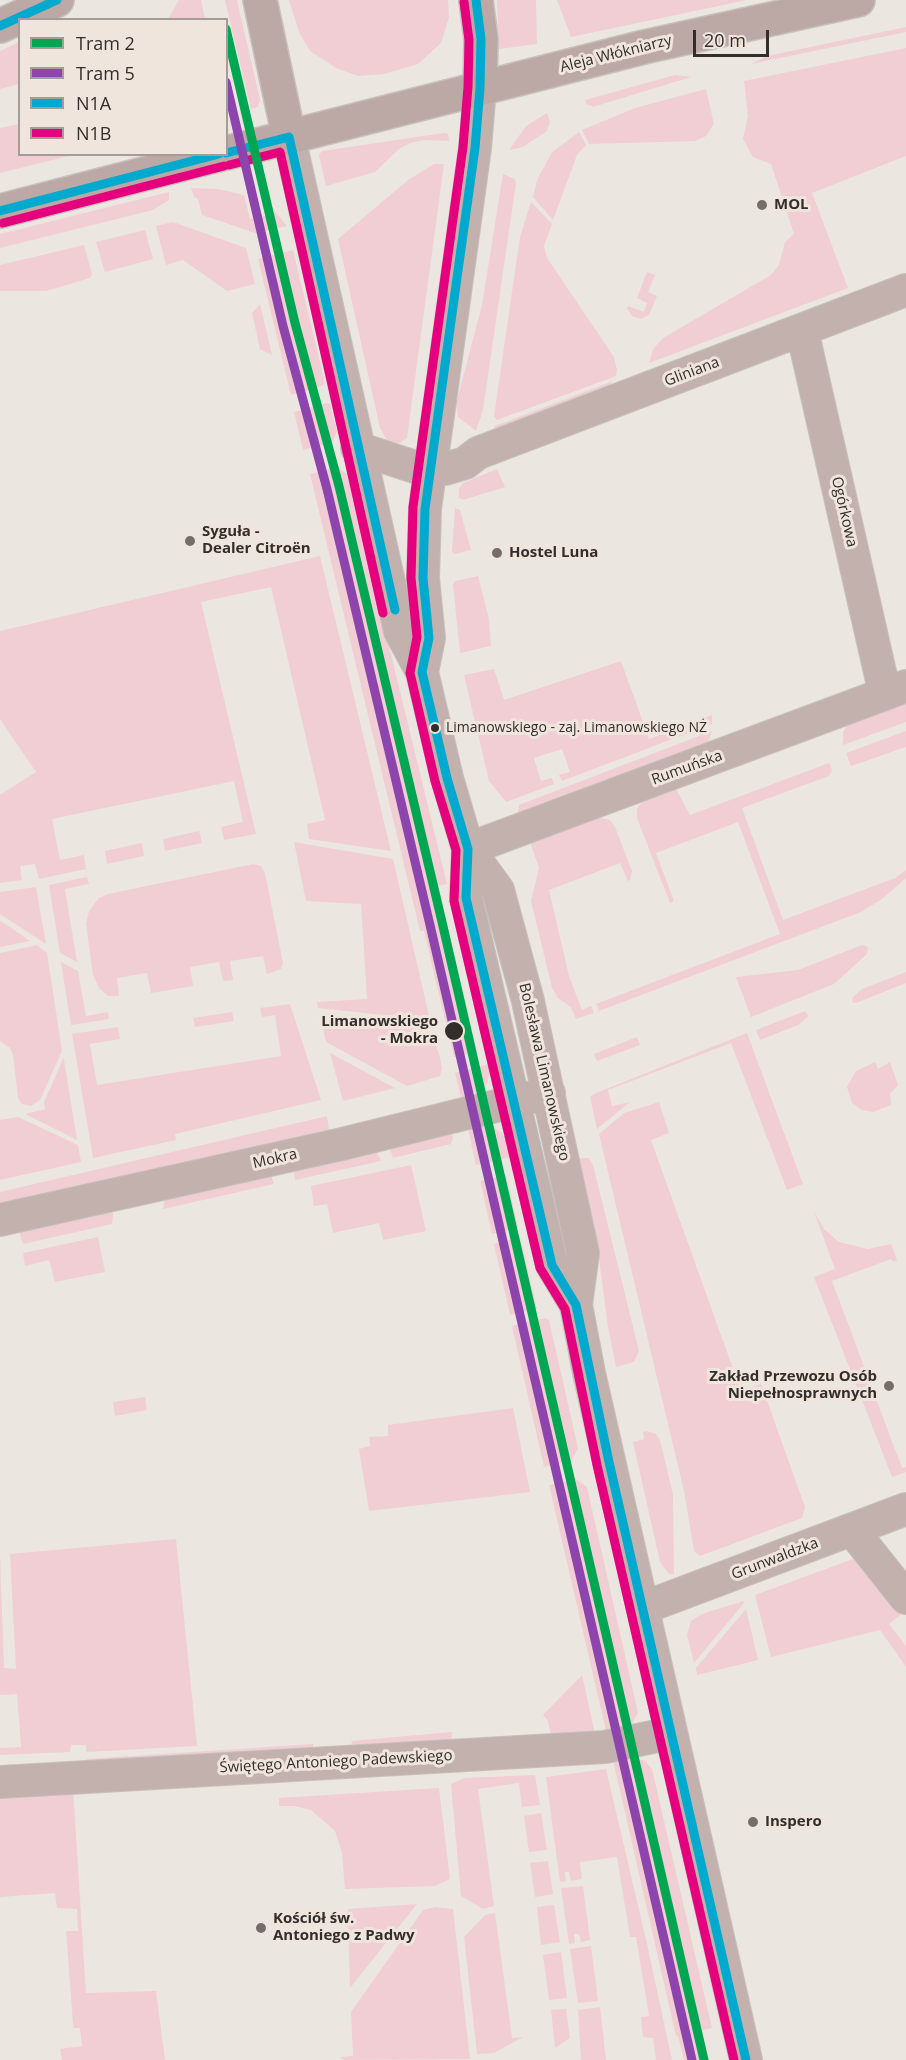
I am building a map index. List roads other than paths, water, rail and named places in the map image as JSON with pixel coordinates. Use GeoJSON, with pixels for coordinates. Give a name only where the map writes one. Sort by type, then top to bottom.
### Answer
{"type":"FeatureCollection","features":[{"type":"Feature","properties":{"kind":"main road"},"geometry":{"type":"LineString","coordinates":[[0,26],[57,0]]}},
{"type":"Feature","properties":{"kind":"main road"},"geometry":{"type":"LineString","coordinates":[[228,152],[289,137],[260,0]]}},
{"type":"Feature","properties":{"kind":"main road"},"geometry":{"type":"LineString","coordinates":[[476,0],[481,39],[480,88]]}},
{"type":"Feature","properties":{"kind":"main road","name":"Aleja Włókniarzy"},"geometry":{"type":"LineString","coordinates":[[289,137],[718,29],[858,0]]}},
{"type":"Feature","properties":{"kind":"main road"},"geometry":{"type":"LineString","coordinates":[[0,211],[213,156]]}},
{"type":"Feature","properties":{"kind":"street","name":"Bolesława Limanowskiego"},"geometry":{"type":"LineString","coordinates":[[422,672],[429,638],[423,578],[423,531],[475,148],[480,88]]}},
{"type":"Feature","properties":{"kind":"street","name":"Bolesława Limanowskiego"},"geometry":{"type":"LineString","coordinates":[[289,137],[357,448],[400,631],[422,672],[447,778],[468,849],[466,898],[552,1265],[576,1305],[670,1733],[746,2060]]}},
{"type":"Feature","properties":{"kind":"street","name":"Gliniana"},"geometry":{"type":"LineString","coordinates":[[357,448],[430,470],[445,469],[465,463],[478,453],[906,290]]}},
{"type":"Feature","properties":{"kind":"street","name":"Ogórkowa"},"geometry":{"type":"LineString","coordinates":[[802,330],[895,690]]}},
{"type":"Feature","properties":{"kind":"street"},"geometry":{"type":"LineString","coordinates":[[437,416],[459,442],[478,453]]}},
{"type":"Feature","properties":{"kind":"street","name":"Rumuńska"},"geometry":{"type":"LineString","coordinates":[[468,849],[895,690]]}},
{"type":"Feature","properties":{"kind":"street","name":"Bolesława Limanowskiego"},"geometry":{"type":"LineString","coordinates":[[468,849],[498,890],[509,925],[549,1093],[583,1253],[576,1305]]}},
{"type":"Feature","properties":{"kind":"street","name":"Mokra"},"geometry":{"type":"LineString","coordinates":[[0,1220],[300,1153],[549,1093]]}},
{"type":"Feature","properties":{"kind":"street","name":"Grunwaldzka"},"geometry":{"type":"LineString","coordinates":[[643,1608],[906,1509]]}},
{"type":"Feature","properties":{"kind":"street"},"geometry":{"type":"LineString","coordinates":[[852,1530],[906,1598]]}},
{"type":"Feature","properties":{"kind":"street","name":"Świętego Antoniego Padewskiego"},"geometry":{"type":"LineString","coordinates":[[0,1782],[605,1747],[670,1733]]}},
{"type":"Feature","properties":{"kind":"tram line","name":"2"},"geometry":{"type":"LineString","coordinates":[[228,38],[295,323],[339,486],[442,922],[704,2060]]}},
{"type":"Feature","properties":{"kind":"tram line","name":"5"},"geometry":{"type":"LineString","coordinates":[[228,91],[283,326],[327,489],[430,925],[692,2060]]}},
{"type":"Feature","properties":{"kind":"place","name":"MOL"},"geometry":{"type":"Point","coordinates":[762,205]}},
{"type":"Feature","properties":{"kind":"place","name":"Syguła - Dealer Citroën"},"geometry":{"type":"Point","coordinates":[190,541]}},
{"type":"Feature","properties":{"kind":"place","name":"Hostel Luna"},"geometry":{"type":"Point","coordinates":[497,553]}},
{"type":"Feature","properties":{"kind":"place","name":"Limanowskiego - zaj. Limanowskiego NŻ"},"geometry":{"type":"Point","coordinates":[435,728]}},
{"type":"Feature","properties":{"kind":"place","name":"Limanowskiego - Mokra"},"geometry":{"type":"Point","coordinates":[454,1031]}},
{"type":"Feature","properties":{"kind":"place","name":"Zakład Przewozu Osób Niepełnosprawnych"},"geometry":{"type":"Point","coordinates":[889,1386]}},
{"type":"Feature","properties":{"kind":"place","name":"Inspero"},"geometry":{"type":"Point","coordinates":[753,1822]}},
{"type":"Feature","properties":{"kind":"place","name":"Kościół św. Antoniego z Padwy"},"geometry":{"type":"Point","coordinates":[261,1928]}}]}
